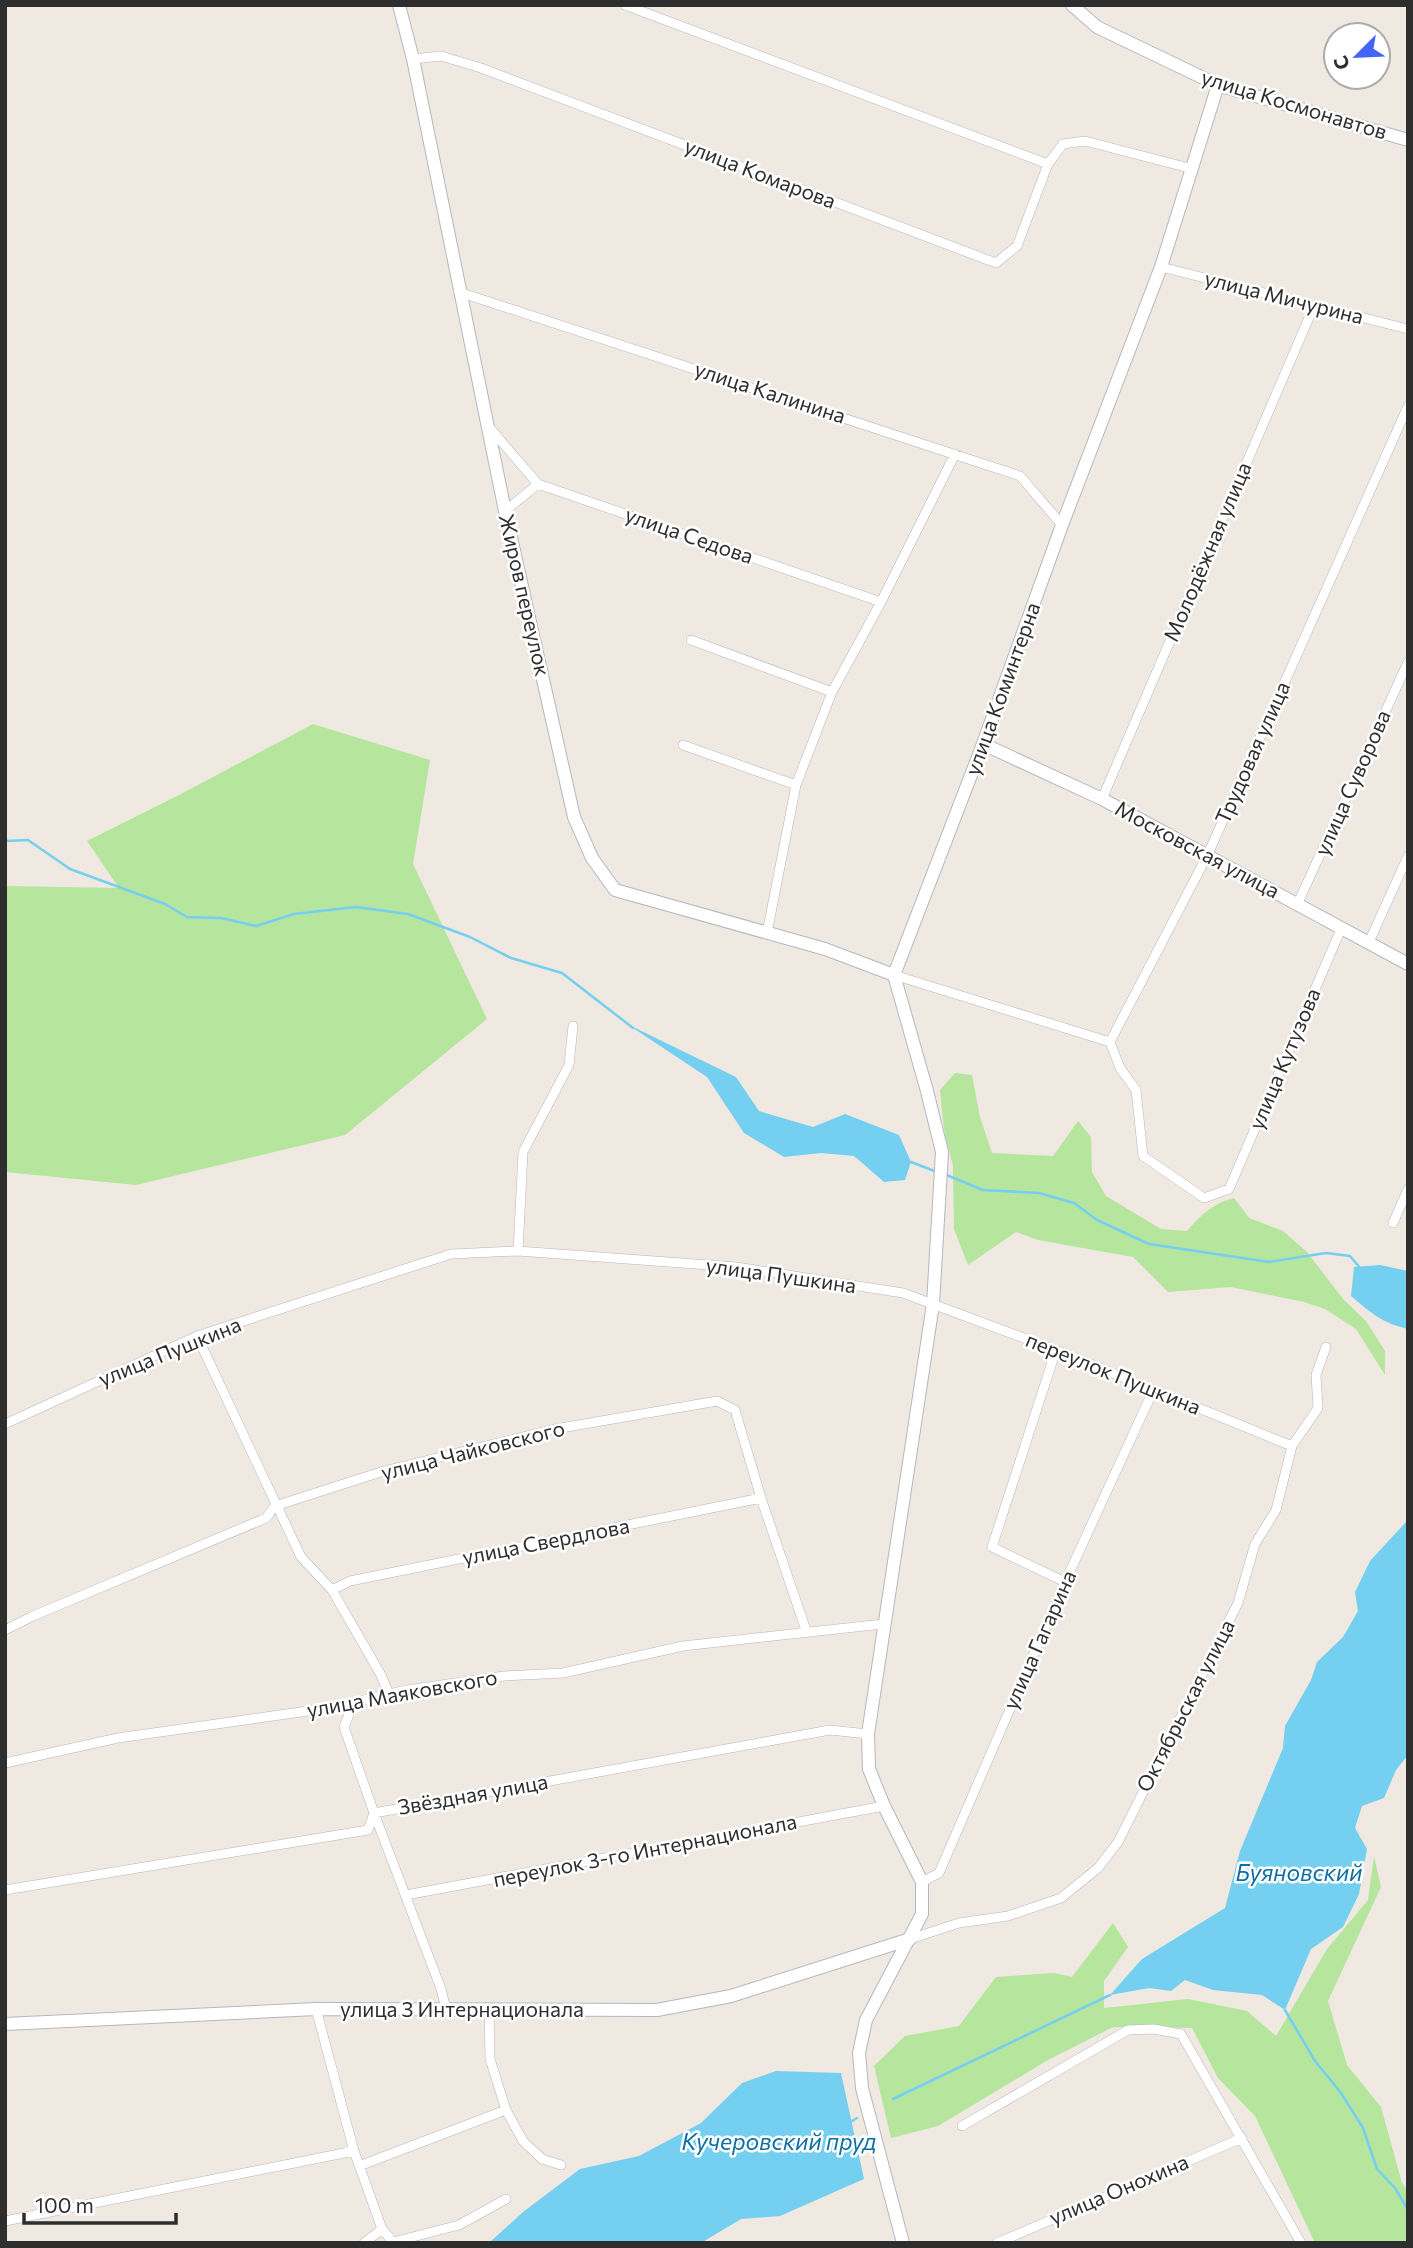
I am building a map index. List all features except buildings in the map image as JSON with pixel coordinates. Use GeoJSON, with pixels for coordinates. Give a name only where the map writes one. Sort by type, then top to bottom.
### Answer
{"type":"FeatureCollection","features":[{"type":"Feature","properties":{"kind":"street","name":"Жиров переулок"},"geometry":{"type":"LineString","coordinates":[[399,5],[413,59],[505,511],[575,817],[592,858],[615,890],[825,949],[894,975]]}},
{"type":"Feature","properties":{"kind":"street"},"geometry":{"type":"LineString","coordinates":[[625,5],[1048,163],[1063,144],[1085,141],[1193,169]]}},
{"type":"Feature","properties":{"kind":"street","name":"улица Космонавтов"},"geometry":{"type":"LineString","coordinates":[[1072,5],[1097,27],[1218,85],[1408,140]]}},
{"type":"Feature","properties":{"kind":"street","name":"улица Комарова"},"geometry":{"type":"LineString","coordinates":[[413,59],[441,56],[481,68],[996,263],[1017,246],[1048,163]]}},
{"type":"Feature","properties":{"kind":"street","name":"улица Коминтерна"},"geometry":{"type":"LineString","coordinates":[[894,975],[1161,267],[1218,85]]}},
{"type":"Feature","properties":{"kind":"street","name":"улица Мичурина"},"geometry":{"type":"LineString","coordinates":[[1161,267],[1408,329]]}},
{"type":"Feature","properties":{"kind":"street","name":"улица Калинина"},"geometry":{"type":"LineString","coordinates":[[459,292],[1020,476],[1062,525]]}},
{"type":"Feature","properties":{"kind":"street","name":"Молодёжная улица"},"geometry":{"type":"LineString","coordinates":[[1102,799],[1314,306]]}},
{"type":"Feature","properties":{"kind":"street","name":"Трудовая улица"},"geometry":{"type":"LineString","coordinates":[[1110,1042],[1208,854],[1408,406]]}},
{"type":"Feature","properties":{"kind":"street"},"geometry":{"type":"LineString","coordinates":[[487,425],[538,484],[505,511]]}},
{"type":"Feature","properties":{"kind":"street"},"geometry":{"type":"LineString","coordinates":[[767,933],[796,785],[832,692],[955,454]]}},
{"type":"Feature","properties":{"kind":"street","name":"улица Седова"},"geometry":{"type":"LineString","coordinates":[[538,484],[881,601]]}},
{"type":"Feature","properties":{"kind":"street"},"geometry":{"type":"LineString","coordinates":[[691,640],[832,692]]}},
{"type":"Feature","properties":{"kind":"street","name":"улица Суворова"},"geometry":{"type":"LineString","coordinates":[[1297,905],[1408,662]]}},
{"type":"Feature","properties":{"kind":"street","name":"Московская улица"},"geometry":{"type":"LineString","coordinates":[[983,744],[1102,799],[1408,964]]}},
{"type":"Feature","properties":{"kind":"street"},"geometry":{"type":"LineString","coordinates":[[683,745],[796,785]]}},
{"type":"Feature","properties":{"kind":"street"},"geometry":{"type":"LineString","coordinates":[[1369,942],[1408,856]]}},
{"type":"Feature","properties":{"kind":"street","name":"улица Кутузова"},"geometry":{"type":"LineString","coordinates":[[1110,1042],[1120,1068],[1136,1090],[1143,1156],[1204,1198],[1229,1189],[1341,929]]}},
{"type":"Feature","properties":{"kind":"street"},"geometry":{"type":"LineString","coordinates":[[894,975],[1110,1042]]}},
{"type":"Feature","properties":{"kind":"street"},"geometry":{"type":"LineString","coordinates":[[894,975],[942,1152],[933,1304],[868,1734],[869,1769],[884,1806],[922,1882],[922,1914],[866,2020],[859,2053],[862,2088],[903,2243]]}},
{"type":"Feature","properties":{"kind":"street"},"geometry":{"type":"LineString","coordinates":[[518,1251],[523,1152],[569,1065],[573,1026]]}},
{"type":"Feature","properties":{"kind":"street"},"geometry":{"type":"LineString","coordinates":[[1393,1223],[1408,1189]]}},
{"type":"Feature","properties":{"kind":"street","name":"улица Пушкина"},"geometry":{"type":"LineString","coordinates":[[5,1424],[197,1336],[451,1254],[518,1251],[736,1267],[903,1293],[933,1304]]}},
{"type":"Feature","properties":{"kind":"street","name":"переулок Пушкина"},"geometry":{"type":"LineString","coordinates":[[933,1304],[1056,1350],[1292,1446]]}},
{"type":"Feature","properties":{"kind":"street"},"geometry":{"type":"LineString","coordinates":[[197,1336],[300,1557],[332,1590],[381,1675],[389,1694]]}},
{"type":"Feature","properties":{"kind":"street","name":"Октябрьская улица"},"geometry":{"type":"LineString","coordinates":[[910,1939],[959,1923],[1008,1916],[1061,1898],[1098,1868],[1118,1842],[1238,1603],[1255,1544],[1276,1510],[1292,1446],[1318,1408],[1316,1375],[1326,1347]]}},
{"type":"Feature","properties":{"kind":"street"},"geometry":{"type":"LineString","coordinates":[[1056,1350],[992,1547],[1065,1582]]}},
{"type":"Feature","properties":{"kind":"street","name":"улица Гагарина"},"geometry":{"type":"LineString","coordinates":[[922,1882],[939,1873],[1065,1582],[1153,1391]]}},
{"type":"Feature","properties":{"kind":"street","name":"улица Чайковского"},"geometry":{"type":"LineString","coordinates":[[5,1630],[266,1518],[275,1506],[384,1471],[555,1429],[717,1401],[735,1410],[761,1499],[807,1633]]}},
{"type":"Feature","properties":{"kind":"street","name":"улица Свердлова"},"geometry":{"type":"LineString","coordinates":[[332,1590],[350,1581],[761,1499]]}},
{"type":"Feature","properties":{"kind":"street","name":"улица Маяковского"},"geometry":{"type":"LineString","coordinates":[[5,1763],[118,1738],[329,1708],[389,1694],[504,1676],[563,1673],[683,1646],[883,1624]]}},
{"type":"Feature","properties":{"kind":"street"},"geometry":{"type":"LineString","coordinates":[[354,1702],[344,1727],[441,1989],[446,2010]]}},
{"type":"Feature","properties":{"kind":"street","name":"Звёздная улица"},"geometry":{"type":"LineString","coordinates":[[5,1890],[368,1830],[374,1814],[830,1730],[868,1734]]}},
{"type":"Feature","properties":{"kind":"street","name":"переулок 3-го Интернационала"},"geometry":{"type":"LineString","coordinates":[[406,1895],[884,1806]]}},
{"type":"Feature","properties":{"kind":"street","name":"улица 3 Интернационала"},"geometry":{"type":"LineString","coordinates":[[5,2024],[316,2009],[657,2010],[731,1996],[910,1939]]}},
{"type":"Feature","properties":{"kind":"street"},"geometry":{"type":"LineString","coordinates":[[316,2009],[354,2151],[382,2229],[393,2242],[458,2225],[506,2199]]}},
{"type":"Feature","properties":{"kind":"street"},"geometry":{"type":"LineString","coordinates":[[489,2010],[490,2059],[506,2110],[523,2141],[542,2160],[561,2165]]}},
{"type":"Feature","properties":{"kind":"street"},"geometry":{"type":"LineString","coordinates":[[962,2126],[1128,2030],[1154,2029],[1181,2034],[1301,2243]]}},
{"type":"Feature","properties":{"kind":"street"},"geometry":{"type":"LineString","coordinates":[[359,2166],[506,2110]]}},
{"type":"Feature","properties":{"kind":"street","name":"улица Онохина"},"geometry":{"type":"LineString","coordinates":[[997,2243],[1242,2138]]}},
{"type":"Feature","properties":{"kind":"street"},"geometry":{"type":"LineString","coordinates":[[5,2221],[354,2151]]}},
{"type":"Feature","properties":{"kind":"street"},"geometry":{"type":"LineString","coordinates":[[364,2243],[382,2229]]}},
{"type":"Feature","properties":{"kind":"green space"},"geometry":{"type":"Polygon","coordinates":[[[313,724],[430,760],[413,864],[487,1019],[345,1135],[136,1185],[5,1172],[5,886],[119,888],[87,841],[313,724]]]}},
{"type":"Feature","properties":{"kind":"green space"},"geometry":{"type":"Polygon","coordinates":[[[955,1073],[972,1075],[980,1117],[992,1153],[1053,1156],[1078,1121],[1091,1137],[1092,1172],[1106,1196],[1161,1229],[1187,1231],[1208,1210],[1234,1198],[1249,1218],[1283,1231],[1307,1252],[1343,1299],[1366,1321],[1385,1351],[1385,1375],[1356,1329],[1325,1309],[1304,1302],[1231,1287],[1168,1292],[1133,1257],[1038,1240],[1016,1232],[968,1265],[954,1229],[953,1166],[944,1130],[940,1090],[955,1073]]]}},
{"type":"Feature","properties":{"kind":"green space"},"geometry":{"type":"Polygon","coordinates":[[[1374,1856],[1381,1887],[1328,2001],[1347,2065],[1381,2107],[1402,2183],[1408,2191],[1408,2243],[1315,2243],[1255,2116],[1218,2078],[1192,2028],[1113,2027],[1048,2060],[938,2126],[891,2138],[874,2066],[905,2036],[959,2026],[996,1977],[1054,1973],[1072,1977],[1113,1923],[1128,1947],[1104,1981],[1104,2008],[1188,1999],[1247,2011],[1276,2036],[1327,1949],[1368,1900],[1374,1856]]]}},
{"type":"Feature","properties":{"kind":"water"},"geometry":{"type":"Polygon","coordinates":[[[627,1024],[736,1077],[759,1111],[813,1127],[845,1114],[899,1135],[911,1162],[905,1180],[884,1182],[854,1156],[821,1153],[784,1157],[744,1133],[707,1077],[627,1024]]]}},
{"type":"Feature","properties":{"kind":"water"},"geometry":{"type":"Polygon","coordinates":[[[1380,1265],[1408,1271],[1408,1329],[1377,1317],[1351,1296],[1354,1267],[1380,1265]]]}},
{"type":"Feature","properties":{"kind":"water","name":"Буяновский"},"geometry":{"type":"Polygon","coordinates":[[[1408,1494],[1408,1755],[1396,1770],[1384,1798],[1362,1806],[1355,1828],[1367,1849],[1359,1894],[1343,1927],[1311,1949],[1285,2010],[1262,1995],[1213,1990],[1185,1980],[1171,1991],[1149,1988],[1110,1995],[1142,1959],[1225,1908],[1240,1851],[1283,1748],[1285,1726],[1311,1680],[1317,1662],[1343,1637],[1358,1611],[1355,1592],[1370,1561],[1406,1522],[1408,1494]]]}},
{"type":"Feature","properties":{"kind":"water","name":"Кучеровский пруд"},"geometry":{"type":"Polygon","coordinates":[[[776,2071],[841,2073],[864,2179],[780,2216],[741,2219],[701,2243],[489,2243],[523,2212],[580,2169],[639,2156],[701,2123],[742,2083],[776,2071]]]}},
{"type":"Feature","properties":{"kind":"waterway"},"geometry":{"type":"LineString","coordinates":[[5,841],[28,840],[70,869],[165,904],[187,917],[221,918],[256,926],[294,914],[356,907],[408,914],[470,937],[511,958],[562,973],[633,1028]]}},
{"type":"Feature","properties":{"kind":"waterway"},"geometry":{"type":"LineString","coordinates":[[911,1162],[937,1172]]}},
{"type":"Feature","properties":{"kind":"waterway"},"geometry":{"type":"LineString","coordinates":[[944,1174],[983,1190],[1039,1193],[1074,1203],[1097,1220],[1149,1244],[1269,1262],[1326,1253],[1350,1256],[1361,1269]]}},
{"type":"Feature","properties":{"kind":"waterway"},"geometry":{"type":"LineString","coordinates":[[893,2099],[1110,1995]]}},
{"type":"Feature","properties":{"kind":"waterway"},"geometry":{"type":"LineString","coordinates":[[1285,2010],[1315,2061],[1341,2093],[1363,2128],[1377,2169],[1395,2188],[1408,2210]]}},
{"type":"Feature","properties":{"kind":"waterway"},"geometry":{"type":"LineString","coordinates":[[852,2121],[857,2118]]}}]}
